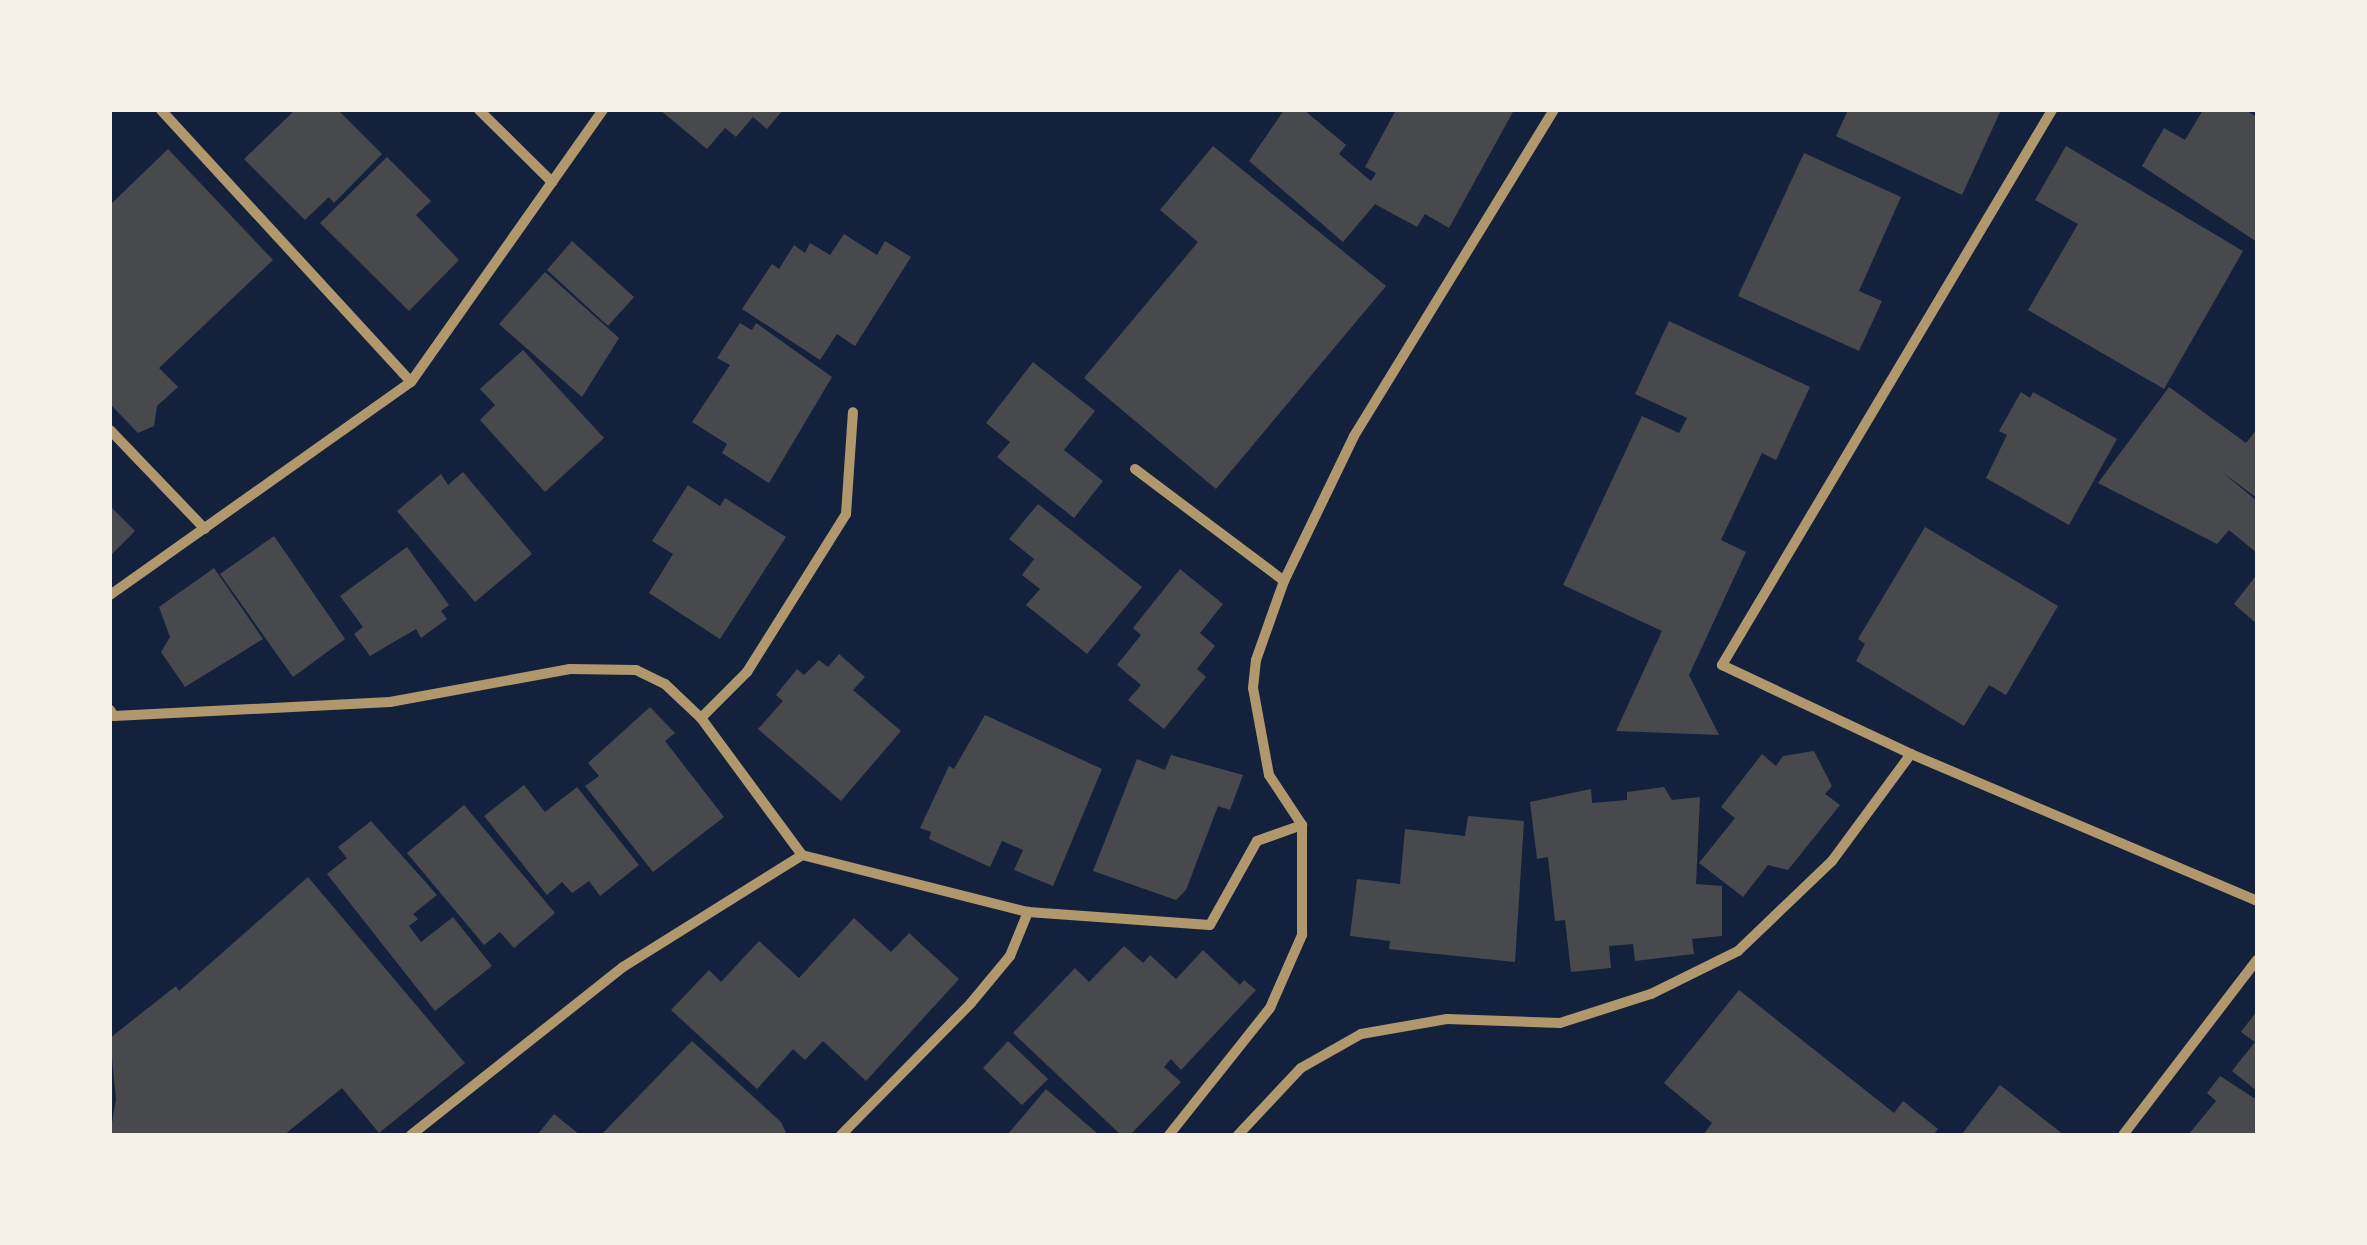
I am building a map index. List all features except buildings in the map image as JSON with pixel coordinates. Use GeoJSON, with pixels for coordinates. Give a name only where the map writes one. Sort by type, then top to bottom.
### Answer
{"type":"FeatureCollection","features":[{"type":"Feature","properties":{"kind":"street"},"geometry":{"type":"LineString","coordinates":[[161,110],[411,382]]}},
{"type":"Feature","properties":{"kind":"street"},"geometry":{"type":"LineString","coordinates":[[479,110],[552,182]]}},
{"type":"Feature","properties":{"kind":"street"},"geometry":{"type":"LineString","coordinates":[[110,595],[411,382],[603,110]]}},
{"type":"Feature","properties":{"kind":"street"},"geometry":{"type":"LineString","coordinates":[[1169,1135],[1290,972],[1304,917],[1302,825],[1269,776],[1254,714],[1256,660],[1284,581],[1354,436],[1554,110]]}},
{"type":"Feature","properties":{"kind":"street"},"geometry":{"type":"LineString","coordinates":[[2052,110],[1722,665],[1912,754],[2257,901]]}},
{"type":"Feature","properties":{"kind":"street"},"geometry":{"type":"LineString","coordinates":[[702,718],[747,672],[846,514],[853,412]]}},
{"type":"Feature","properties":{"kind":"street"},"geometry":{"type":"LineString","coordinates":[[110,430],[205,529]]}},
{"type":"Feature","properties":{"kind":"street"},"geometry":{"type":"LineString","coordinates":[[1135,469],[1284,581]]}},
{"type":"Feature","properties":{"kind":"street"},"geometry":{"type":"LineString","coordinates":[[110,710],[114,716],[390,702],[606,666],[665,684],[702,718],[802,855],[1028,912],[1210,925],[1257,841],[1302,825]]}},
{"type":"Feature","properties":{"kind":"street"},"geometry":{"type":"LineString","coordinates":[[1238,1135],[1301,1068],[1361,1034],[1447,1019],[1560,1024],[1651,994],[1738,951],[1832,860],[1912,754]]}},
{"type":"Feature","properties":{"kind":"street"},"geometry":{"type":"LineString","coordinates":[[412,1135],[623,967],[802,855]]}},
{"type":"Feature","properties":{"kind":"street"},"geometry":{"type":"LineString","coordinates":[[841,1135],[1000,968],[1028,912]]}},
{"type":"Feature","properties":{"kind":"street"},"geometry":{"type":"LineString","coordinates":[[2122,1135],[2257,960]]}}]}
